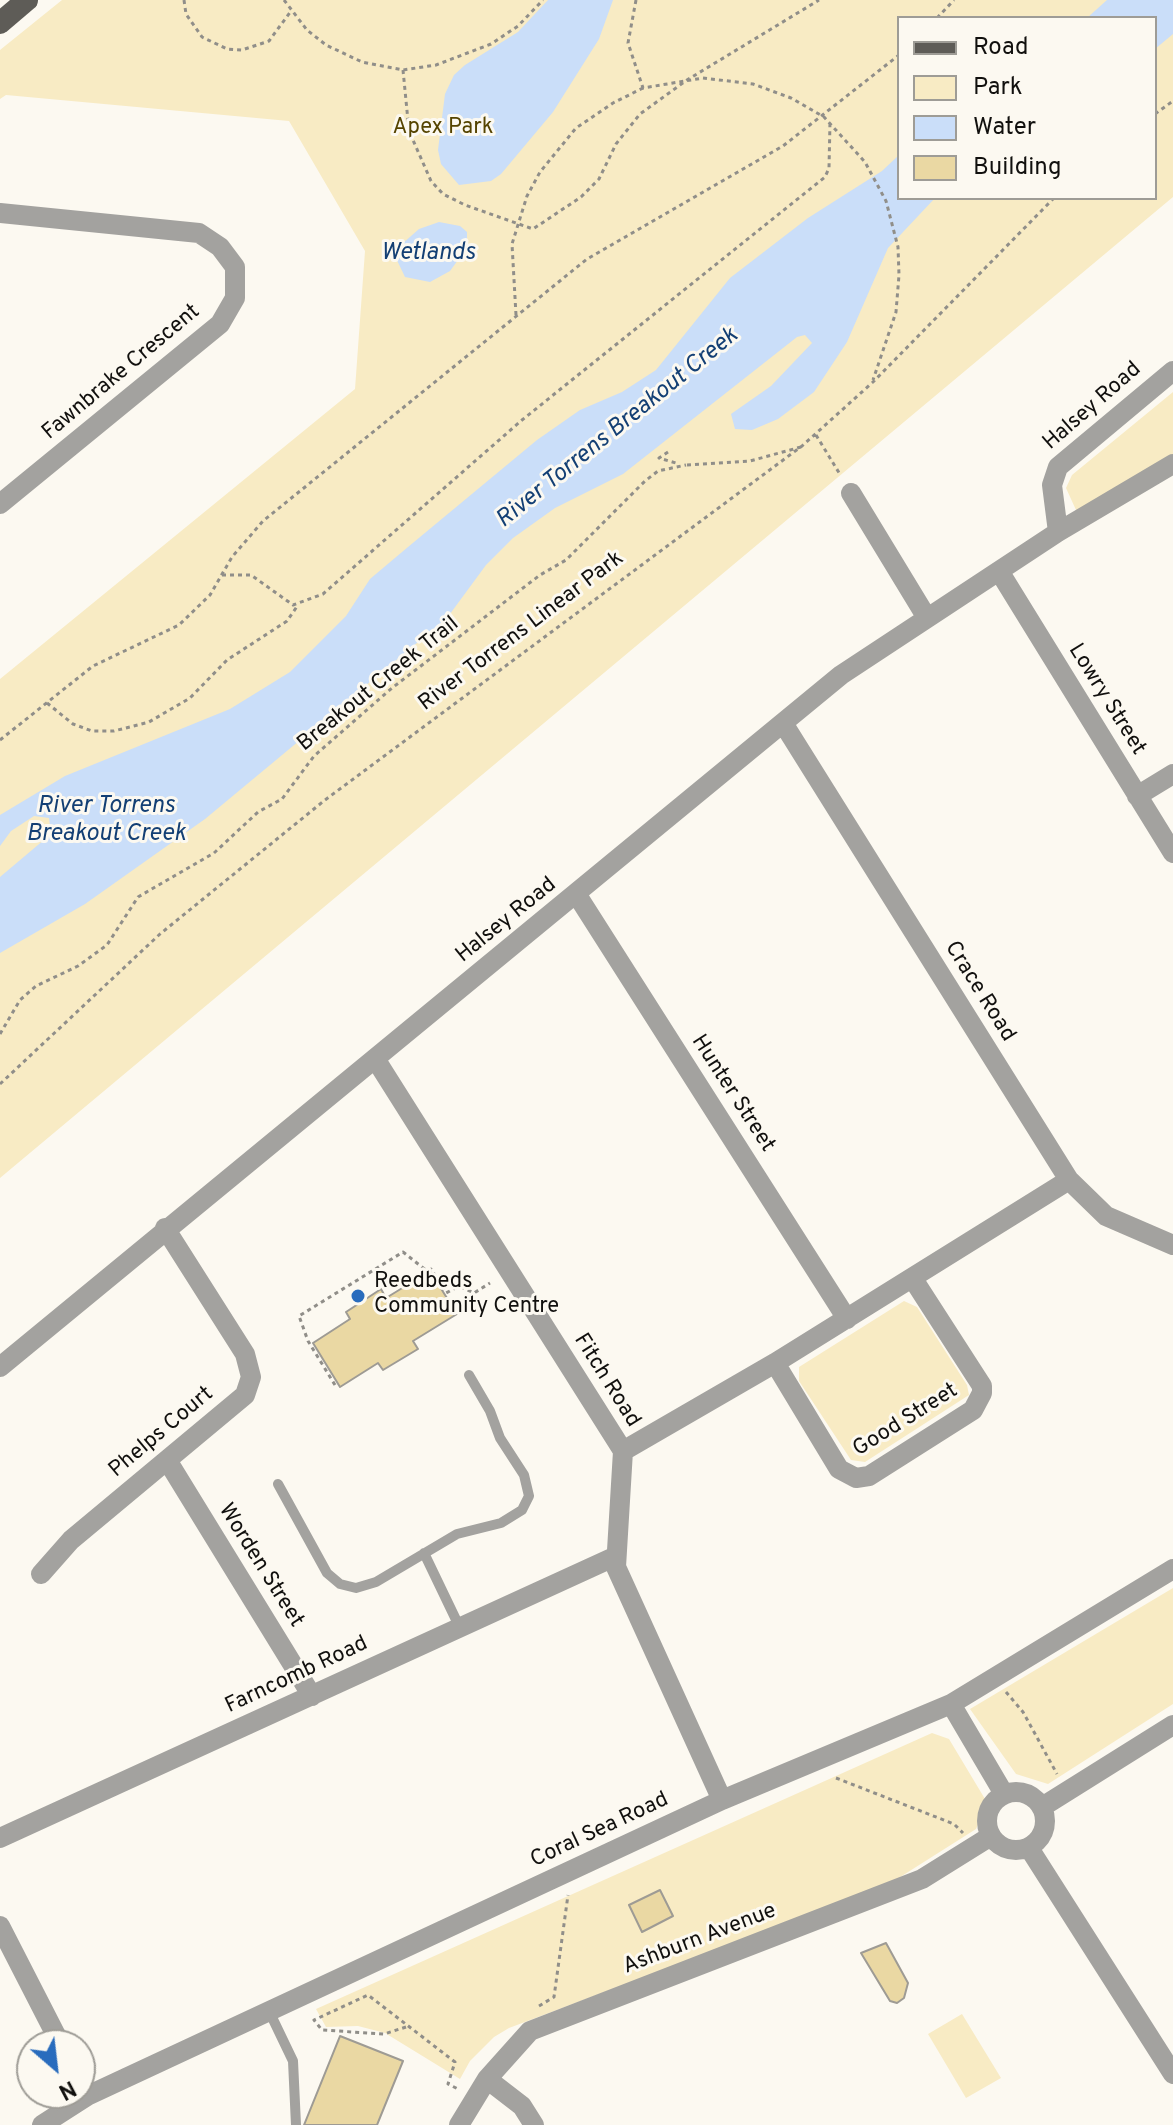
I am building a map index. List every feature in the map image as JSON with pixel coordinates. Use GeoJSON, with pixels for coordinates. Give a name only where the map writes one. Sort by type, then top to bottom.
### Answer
{"type":"FeatureCollection","features":[{"type":"Feature","properties":{"kind":"main road"},"geometry":{"type":"LineString","coordinates":[[0,23],[27,0]]}},
{"type":"Feature","properties":{"kind":"street","name":"Fawnbrake Crescent"},"geometry":{"type":"LineString","coordinates":[[0,213],[199,233],[220,247],[235,267],[235,298],[220,324],[0,504]]}},
{"type":"Feature","properties":{"kind":"street","name":"Halsey Road"},"geometry":{"type":"LineString","coordinates":[[1058,532],[1052,485],[1058,467],[1173,371]]}},
{"type":"Feature","properties":{"kind":"street","name":"Halsey Road"},"geometry":{"type":"LineString","coordinates":[[0,1367],[165,1228],[376,1060],[841,675],[1058,532],[1173,464]]}},
{"type":"Feature","properties":{"kind":"street"},"geometry":{"type":"LineString","coordinates":[[851,493],[927,618]]}},
{"type":"Feature","properties":{"kind":"street","name":"Lowry Street"},"geometry":{"type":"LineString","coordinates":[[999,571],[1173,853]]}},
{"type":"Feature","properties":{"kind":"street","name":"Crace Road"},"geometry":{"type":"LineString","coordinates":[[783,723],[1069,1180],[1106,1216],[1173,1245]]}},
{"type":"Feature","properties":{"kind":"street"},"geometry":{"type":"LineString","coordinates":[[1137,796],[1173,774]]}},
{"type":"Feature","properties":{"kind":"street","name":"Hunter Street"},"geometry":{"type":"LineString","coordinates":[[577,895],[847,1319]]}},
{"type":"Feature","properties":{"kind":"street","name":"Fitch Road"},"geometry":{"type":"LineString","coordinates":[[376,1060],[623,1451],[614,1557],[619,1576],[722,1800]]}},
{"type":"Feature","properties":{"kind":"street"},"geometry":{"type":"LineString","coordinates":[[623,1451],[775,1363],[1069,1180]]}},
{"type":"Feature","properties":{"kind":"street","name":"Phelps Court"},"geometry":{"type":"LineString","coordinates":[[41,1574],[71,1540],[245,1395],[251,1377],[245,1354],[165,1228]]}},
{"type":"Feature","properties":{"kind":"street","name":"Good Street"},"geometry":{"type":"LineString","coordinates":[[775,1363],[839,1469],[856,1478],[869,1476],[973,1410],[982,1393],[982,1386],[913,1279]]}},
{"type":"Feature","properties":{"kind":"street","name":"Worden Street"},"geometry":{"type":"LineString","coordinates":[[167,1460],[312,1696]]}},
{"type":"Feature","properties":{"kind":"street","name":"Farncomb Road"},"geometry":{"type":"LineString","coordinates":[[0,1838],[614,1557]]}},
{"type":"Feature","properties":{"kind":"street","name":"Coral Sea Road"},"geometry":{"type":"LineString","coordinates":[[96,2084],[269,2011],[722,1800],[951,1704],[1173,1569]]}},
{"type":"Feature","properties":{"kind":"street"},"geometry":{"type":"LineString","coordinates":[[951,1704],[1004,1794]]}},
{"type":"Feature","properties":{"kind":"street"},"geometry":{"type":"LineString","coordinates":[[1042,1807],[1173,1725]]}},
{"type":"Feature","properties":{"kind":"street"},"geometry":{"type":"LineString","coordinates":[[1024,1793],[1042,1807],[1045,1829],[1029,1848],[1005,1849],[991,1836],[988,1814],[994,1802],[1004,1794],[1024,1793]]}},
{"type":"Feature","properties":{"kind":"street","name":"Ashburn Avenue"},"geometry":{"type":"LineString","coordinates":[[459,2125],[487,2079],[530,2031],[922,1879],[991,1836]]}},
{"type":"Feature","properties":{"kind":"street"},"geometry":{"type":"LineString","coordinates":[[1029,1848],[1173,2074]]}},
{"type":"Feature","properties":{"kind":"street"},"geometry":{"type":"LineString","coordinates":[[0,1926],[53,2029]]}},
{"type":"Feature","properties":{"kind":"street"},"geometry":{"type":"LineString","coordinates":[[487,2079],[522,2106],[534,2125]]}},
{"type":"Feature","properties":{"kind":"street","name":"Coral Sea Road"},"geometry":{"type":"LineString","coordinates":[[42,2125],[61,2109]]}},
{"type":"Feature","properties":{"kind":"lane"},"geometry":{"type":"LineString","coordinates":[[278,1484],[327,1573],[340,1584],[356,1588],[376,1582],[457,1534],[501,1523],[522,1510],[529,1496],[524,1475],[500,1438],[490,1411],[469,1375]]}},
{"type":"Feature","properties":{"kind":"lane"},"geometry":{"type":"LineString","coordinates":[[424,1553],[460,1628]]}},
{"type":"Feature","properties":{"kind":"lane"},"geometry":{"type":"LineString","coordinates":[[269,2011],[293,2061],[296,2125]]}},
{"type":"Feature","properties":{"kind":"path"},"geometry":{"type":"LineString","coordinates":[[184,0],[193,26],[213,45],[227,49],[256,48],[269,41],[280,31],[291,10]]}},
{"type":"Feature","properties":{"kind":"path"},"geometry":{"type":"LineString","coordinates":[[284,0],[307,30],[344,55],[377,67],[403,70],[436,65],[491,44],[518,26],[543,0]]}},
{"type":"Feature","properties":{"kind":"path"},"geometry":{"type":"LineString","coordinates":[[636,0],[628,43],[643,88]]}},
{"type":"Feature","properties":{"kind":"path"},"geometry":{"type":"LineString","coordinates":[[403,70],[409,131],[431,181],[454,200],[533,229],[581,197],[599,179],[616,144],[640,114],[687,80],[819,0]]}},
{"type":"Feature","properties":{"kind":"path"},"geometry":{"type":"LineString","coordinates":[[939,16],[954,0]]}},
{"type":"Feature","properties":{"kind":"path"},"geometry":{"type":"LineString","coordinates":[[0,740],[93,666],[179,625],[210,595],[242,544],[263,521],[587,259],[734,176],[824,117],[897,57]]}},
{"type":"Feature","properties":{"kind":"path"},"geometry":{"type":"LineString","coordinates":[[516,315],[512,244],[527,196],[540,172],[576,128],[643,88],[687,80],[723,79],[753,84],[791,98],[830,122],[865,162],[886,201],[898,247],[896,312],[873,382]]}},
{"type":"Feature","properties":{"kind":"path"},"geometry":{"type":"LineString","coordinates":[[46,702],[73,724],[92,731],[114,731],[149,722],[190,698],[227,660],[287,621],[298,605],[323,594],[522,420],[825,177],[829,168],[830,122]]}},
{"type":"Feature","properties":{"kind":"path","name":"River Torrens Linear Park"},"geometry":{"type":"LineString","coordinates":[[0,1084],[160,934],[325,800],[802,446],[873,382],[1052,200]]}},
{"type":"Feature","properties":{"kind":"path"},"geometry":{"type":"LineString","coordinates":[[816,434],[851,493]]}},
{"type":"Feature","properties":{"kind":"path","name":"Breakout Creek Trail"},"geometry":{"type":"LineString","coordinates":[[0,1034],[10,1013],[36,986],[78,966],[107,945],[138,897],[214,853],[258,812],[282,799],[314,756],[392,688],[540,575],[566,560],[658,471],[686,465],[740,462],[802,446]]}},
{"type":"Feature","properties":{"kind":"path"},"geometry":{"type":"LineString","coordinates":[[668,452],[659,458],[686,465]]}},
{"type":"Feature","properties":{"kind":"path"},"geometry":{"type":"LineString","coordinates":[[222,575],[251,575],[298,605]]}},
{"type":"Feature","properties":{"kind":"path"},"geometry":{"type":"LineString","coordinates":[[335,1385],[308,1341],[299,1316],[403,1252],[427,1271],[431,1269],[446,1293],[459,1286],[474,1293],[490,1283]]}},
{"type":"Feature","properties":{"kind":"path"},"geometry":{"type":"LineString","coordinates":[[994,1678],[1023,1712],[1067,1791]]}},
{"type":"Feature","properties":{"kind":"path"},"geometry":{"type":"LineString","coordinates":[[836,1778],[954,1824],[966,1836]]}},
{"type":"Feature","properties":{"kind":"path"},"geometry":{"type":"LineString","coordinates":[[533,2010],[554,1997],[568,1895]]}},
{"type":"Feature","properties":{"kind":"path"},"geometry":{"type":"LineString","coordinates":[[406,2027],[384,2034],[322,2030],[314,2020],[368,1995],[455,2062],[448,2084],[475,2099]]}},
{"type":"Feature","properties":{"kind":"green space","name":"Apex Park"},"geometry":{"type":"Polygon","coordinates":[[[62,0],[1173,0],[1173,197],[0,1178],[0,679],[355,389],[365,251],[289,121],[6,95],[0,99],[0,50],[62,0]]]}},
{"type":"Feature","properties":{"kind":"green space"},"geometry":{"type":"Polygon","coordinates":[[[1173,392],[1173,461],[1082,513],[1076,510],[1066,488],[1072,475],[1173,392]]]}},
{"type":"Feature","properties":{"kind":"green space"},"geometry":{"type":"Polygon","coordinates":[[[904,1301],[917,1307],[967,1385],[969,1395],[865,1462],[851,1460],[799,1381],[799,1367],[904,1301]]]}},
{"type":"Feature","properties":{"kind":"green space"},"geometry":{"type":"Polygon","coordinates":[[[1173,1588],[1173,1704],[1048,1784],[1016,1774],[970,1709],[1173,1588]]]}},
{"type":"Feature","properties":{"kind":"green space"},"geometry":{"type":"Polygon","coordinates":[[[932,1733],[949,1739],[985,1799],[985,1810],[976,1829],[886,1886],[509,2028],[494,2037],[470,2061],[460,2079],[385,2033],[358,2026],[326,2027],[316,2009],[932,1733]]]}},
{"type":"Feature","properties":{"kind":"green space"},"geometry":{"type":"Polygon","coordinates":[[[962,2014],[1001,2078],[966,2098],[928,2034],[962,2014]]]}},
{"type":"Feature","properties":{"kind":"water","name":"Wetlands"},"geometry":{"type":"Polygon","coordinates":[[[548,0],[613,0],[599,39],[553,112],[501,174],[491,181],[459,185],[441,164],[438,150],[445,94],[454,75],[518,32],[548,0]]]}},
{"type":"Feature","properties":{"kind":"water"},"geometry":{"type":"Polygon","coordinates":[[[1107,0],[1173,0],[1173,34],[1157,47],[1157,16],[1089,16],[1107,0]]]}},
{"type":"Feature","properties":{"kind":"water","name":"River Torrens Breakout Creek"},"geometry":{"type":"Polygon","coordinates":[[[897,157],[897,200],[933,200],[888,248],[847,342],[814,392],[778,419],[752,430],[735,429],[731,414],[771,386],[812,343],[805,335],[797,337],[623,474],[555,508],[513,538],[486,565],[447,618],[205,819],[85,904],[0,953],[0,877],[51,834],[49,818],[34,816],[11,831],[0,846],[0,815],[65,776],[230,709],[290,672],[346,616],[370,579],[537,440],[580,410],[622,392],[656,370],[730,278],[808,218],[882,171],[897,157]]]}},
{"type":"Feature","properties":{"kind":"water","name":"Wetlands"},"geometry":{"type":"Polygon","coordinates":[[[439,222],[460,226],[467,232],[467,241],[458,260],[450,271],[430,282],[405,277],[393,252],[419,229],[439,222]]]}},
{"type":"Feature","properties":{"kind":"building"},"geometry":{"type":"Polygon","coordinates":[[[430,1271],[457,1314],[413,1341],[418,1349],[383,1370],[378,1363],[340,1387],[313,1343],[350,1319],[346,1312],[381,1289],[386,1298],[430,1271]]]}},
{"type":"Feature","properties":{"kind":"building"},"geometry":{"type":"Polygon","coordinates":[[[660,1890],[673,1916],[642,1932],[629,1905],[660,1890]]]}},
{"type":"Feature","properties":{"kind":"building"},"geometry":{"type":"Polygon","coordinates":[[[886,1943],[908,1983],[904,1998],[897,2003],[890,2001],[861,1953],[886,1943]]]}},
{"type":"Feature","properties":{"kind":"building"},"geometry":{"type":"Polygon","coordinates":[[[340,2036],[403,2061],[377,2125],[304,2125],[340,2036]]]}},
{"type":"Feature","properties":{"kind":"place","name":"Reedbeds Community Centre"},"geometry":{"type":"Point","coordinates":[358,1296]}}]}
